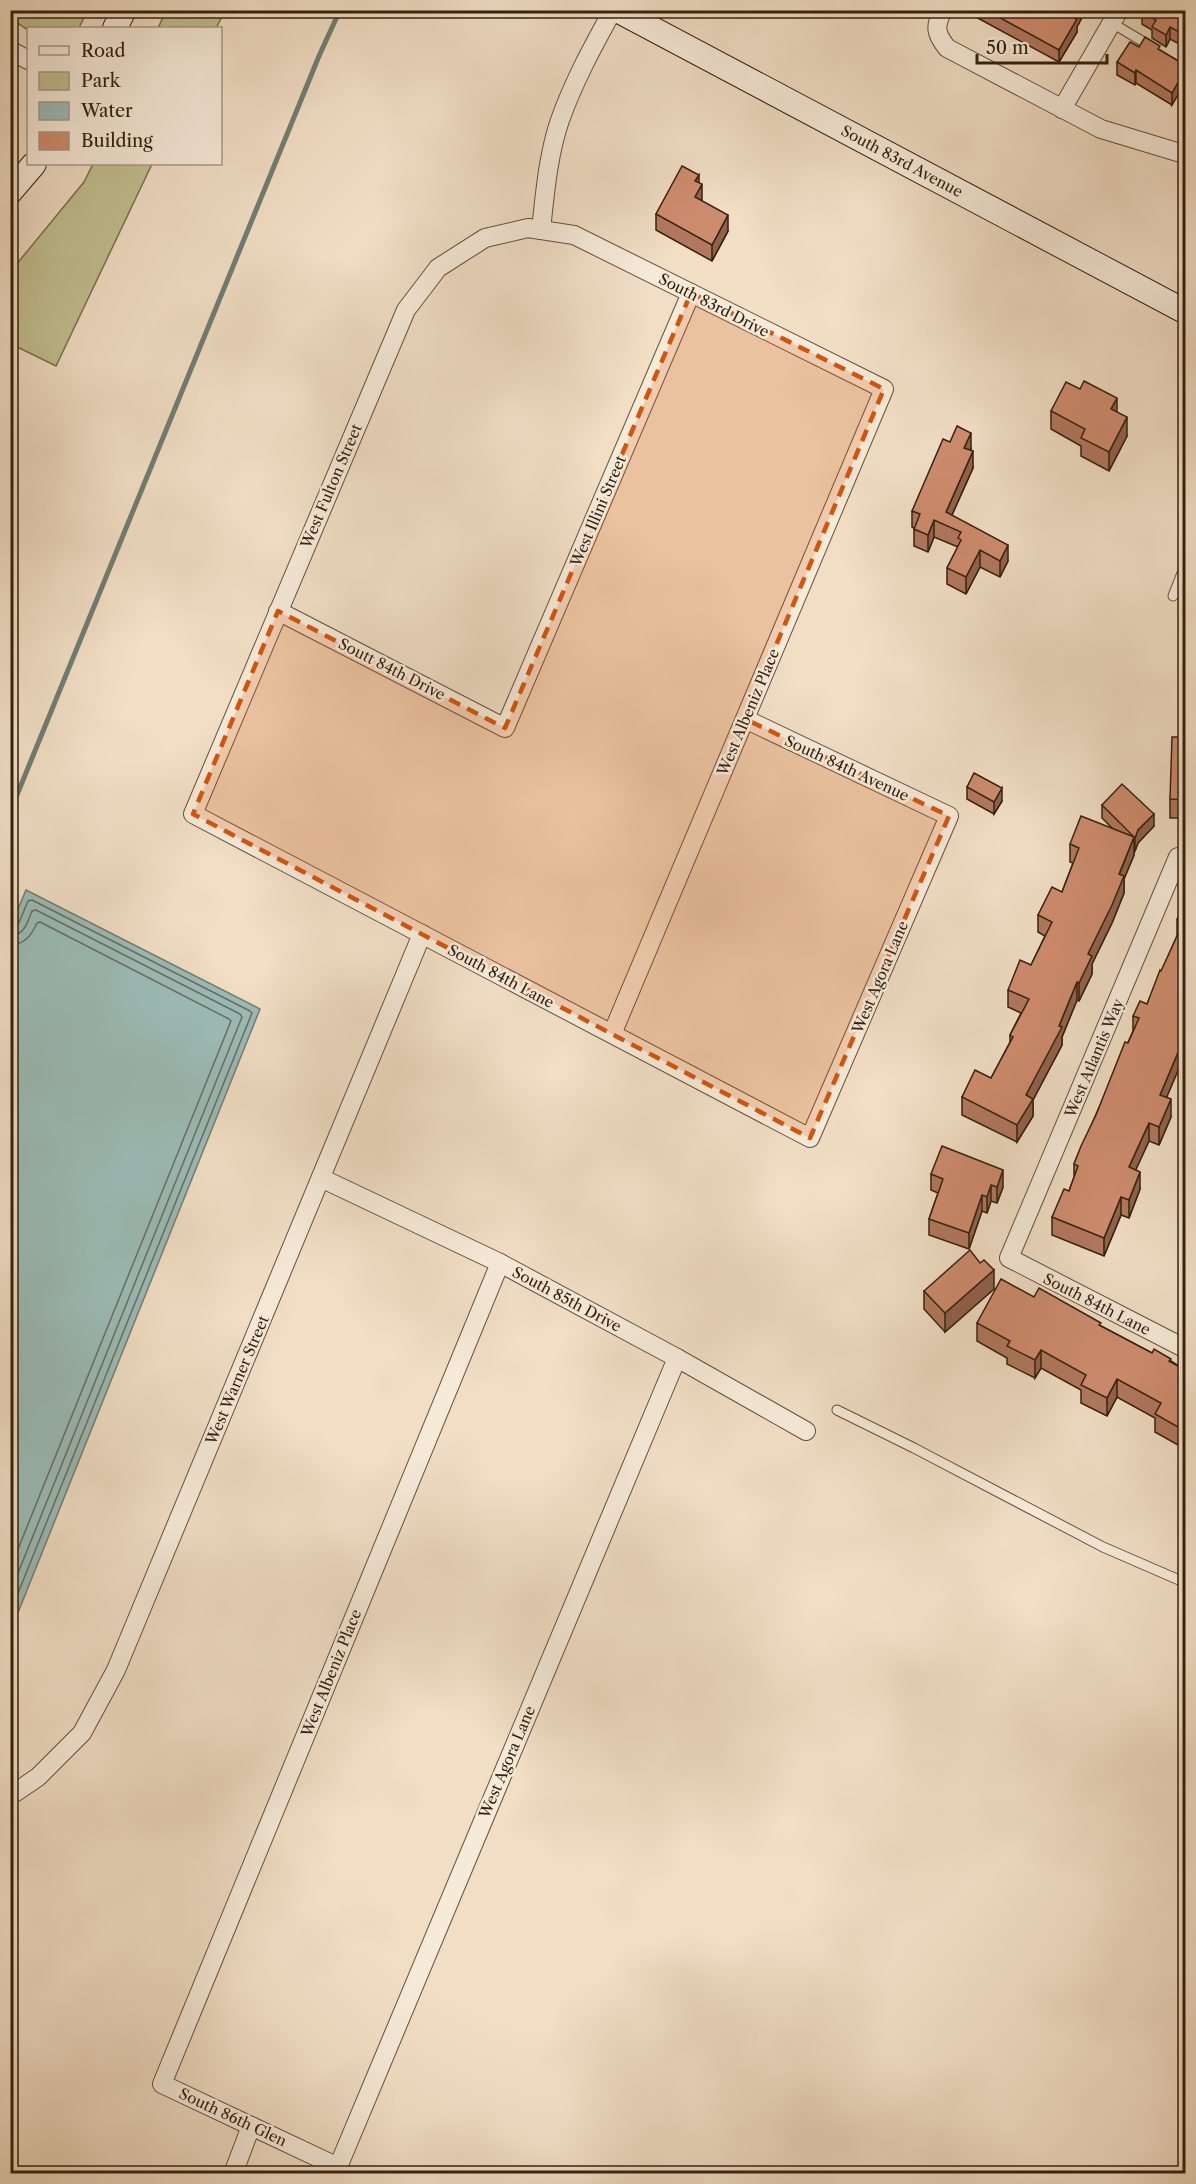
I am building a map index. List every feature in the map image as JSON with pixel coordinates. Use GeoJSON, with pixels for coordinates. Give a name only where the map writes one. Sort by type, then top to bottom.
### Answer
{"type":"FeatureCollection","features":[{"type":"Feature","properties":{"kind":"main road"},"geometry":{"type":"LineString","coordinates":[[116,27],[124,10]]}},
{"type":"Feature","properties":{"kind":"main road","name":"South 83rd Avenue"},"geometry":{"type":"LineString","coordinates":[[615,10],[1185,312]]}},
{"type":"Feature","properties":{"kind":"main road"},"geometry":{"type":"LineString","coordinates":[[10,192],[33,165]]}},
{"type":"Feature","properties":{"kind":"street"},"geometry":{"type":"LineString","coordinates":[[541,230],[548,168],[560,121],[584,62],[615,10]]}},
{"type":"Feature","properties":{"kind":"street"},"geometry":{"type":"LineString","coordinates":[[943,10],[938,20],[938,36],[947,48],[1101,129],[1185,153]]}},
{"type":"Feature","properties":{"kind":"street"},"geometry":{"type":"LineString","coordinates":[[1062,109],[1116,17]]}},
{"type":"Feature","properties":{"kind":"street"},"geometry":{"type":"LineString","coordinates":[[10,50],[27,59]]}},
{"type":"Feature","properties":{"kind":"street","name":"West Fulton Street"},"geometry":{"type":"LineString","coordinates":[[193,814],[406,310],[438,268],[485,238],[528,228],[541,230]]}},
{"type":"Feature","properties":{"kind":"street","name":"South 83rd Drive"},"geometry":{"type":"LineString","coordinates":[[541,230],[574,235],[884,390]]}},
{"type":"Feature","properties":{"kind":"street","name":"West Illini Street"},"geometry":{"type":"LineString","coordinates":[[505,728],[691,293]]}},
{"type":"Feature","properties":{"kind":"street","name":"West Albeniz Place"},"geometry":{"type":"LineString","coordinates":[[612,1034],[884,390]]}},
{"type":"Feature","properties":{"kind":"street","name":"Soutt 84th Drive"},"geometry":{"type":"LineString","coordinates":[[279,611],[505,728]]}},
{"type":"Feature","properties":{"kind":"street","name":"South 84th Avenue"},"geometry":{"type":"LineString","coordinates":[[745,719],[950,816]]}},
{"type":"Feature","properties":{"kind":"street","name":"South 84th Lane"},"geometry":{"type":"LineString","coordinates":[[193,814],[810,1138]]}},
{"type":"Feature","properties":{"kind":"street","name":"West Agora Lane"},"geometry":{"type":"LineString","coordinates":[[810,1138],[950,816]]}},
{"type":"Feature","properties":{"kind":"street","name":"West Atlantis Way"},"geometry":{"type":"LineString","coordinates":[[1009,1258],[1182,859]]}},
{"type":"Feature","properties":{"kind":"street","name":"West Warner Street"},"geometry":{"type":"LineString","coordinates":[[10,1796],[38,1777],[82,1733],[116,1670],[422,934]]}},
{"type":"Feature","properties":{"kind":"street","name":"South 85th Drive"},"geometry":{"type":"LineString","coordinates":[[321,1178],[500,1263],[677,1358],[806,1431]]}},
{"type":"Feature","properties":{"kind":"street","name":"South 84th Lane"},"geometry":{"type":"LineString","coordinates":[[1009,1258],[1185,1349]]}},
{"type":"Feature","properties":{"kind":"street","name":"West Albeniz Place"},"geometry":{"type":"LineString","coordinates":[[162,2084],[500,1263]]}},
{"type":"Feature","properties":{"kind":"street","name":"West Agora Lane"},"geometry":{"type":"LineString","coordinates":[[338,2167],[677,1358]]}},
{"type":"Feature","properties":{"kind":"street","name":"South 86th Glen"},"geometry":{"type":"LineString","coordinates":[[162,2084],[338,2167]]}},
{"type":"Feature","properties":{"kind":"street"},"geometry":{"type":"LineString","coordinates":[[233,2174],[251,2126]]}},
{"type":"Feature","properties":{"kind":"lane"},"geometry":{"type":"LineString","coordinates":[[1116,17],[1158,50]]}},
{"type":"Feature","properties":{"kind":"lane"},"geometry":{"type":"LineString","coordinates":[[1173,596],[1185,563]]}},
{"type":"Feature","properties":{"kind":"lane"},"geometry":{"type":"LineString","coordinates":[[837,1410],[1103,1547],[1185,1583]]}},
{"type":"Feature","properties":{"kind":"highlighted area"},"geometry":{"type":"Polygon","coordinates":[[[691,293],[884,389],[745,719],[949,816],[810,1138],[193,814],[278,611],[505,728],[691,293]]]}},
{"type":"Feature","properties":{"kind":"green space"},"geometry":{"type":"Polygon","coordinates":[[[13,10],[87,11],[79,27],[27,27],[27,29],[11,19],[13,10]]]}},
{"type":"Feature","properties":{"kind":"green space"},"geometry":{"type":"Polygon","coordinates":[[[167,10],[225,11],[217,27],[158,27],[167,10]]]}},
{"type":"Feature","properties":{"kind":"green space"},"geometry":{"type":"Polygon","coordinates":[[[92,165],[152,165],[56,366],[11,344],[11,271],[84,182],[92,165]]]}},
{"type":"Feature","properties":{"kind":"water"},"geometry":{"type":"Polygon","coordinates":[[[26,890],[260,1009],[11,1630],[10,928],[26,890]]]}},
{"type":"Feature","properties":{"kind":"building"},"geometry":{"type":"Polygon","coordinates":[[[986,10],[1055,10],[1060,13],[1064,10],[1079,10],[1074,18],[1077,19],[1059,50],[986,10]]]}},
{"type":"Feature","properties":{"kind":"building"},"geometry":{"type":"Polygon","coordinates":[[[1143,10],[1185,10],[1185,35],[1170,27],[1166,35],[1152,27],[1156,20],[1142,12],[1143,10]]]}},
{"type":"Feature","properties":{"kind":"building"},"geometry":{"type":"Polygon","coordinates":[[[1145,37],[1160,46],[1158,49],[1185,65],[1185,70],[1172,93],[1136,70],[1135,73],[1117,62],[1130,42],[1139,47],[1145,37]]]}},
{"type":"Feature","properties":{"kind":"building"},"geometry":{"type":"Polygon","coordinates":[[[682,166],[699,175],[695,181],[702,184],[695,197],[728,215],[712,245],[656,214],[682,166]]]}},
{"type":"Feature","properties":{"kind":"building"},"geometry":{"type":"Polygon","coordinates":[[[1084,381],[1117,398],[1111,409],[1127,417],[1109,452],[1081,438],[1085,429],[1051,411],[1066,382],[1080,389],[1084,381]]]}},
{"type":"Feature","properties":{"kind":"building"},"geometry":{"type":"Polygon","coordinates":[[[957,426],[971,433],[964,448],[973,451],[946,512],[1008,545],[1000,561],[980,550],[966,577],[947,568],[961,540],[958,538],[961,532],[934,520],[928,535],[914,529],[920,514],[912,511],[943,439],[950,442],[957,426]]]}},
{"type":"Feature","properties":{"kind":"building"},"geometry":{"type":"Polygon","coordinates":[[[1172,737],[1185,737],[1185,800],[1170,799],[1172,737]]]}},
{"type":"Feature","properties":{"kind":"building"},"geometry":{"type":"Polygon","coordinates":[[[974,773],[1002,788],[994,802],[967,787],[974,773]]]}},
{"type":"Feature","properties":{"kind":"building"},"geometry":{"type":"Polygon","coordinates":[[[1122,784],[1154,814],[1138,830],[1135,838],[1102,805],[1122,784]]]}},
{"type":"Feature","properties":{"kind":"building"},"geometry":{"type":"Polygon","coordinates":[[[1081,816],[1134,837],[1119,874],[1124,876],[1088,954],[1092,956],[1079,983],[1077,982],[1059,1026],[1062,1027],[1026,1095],[1033,1099],[1017,1125],[962,1097],[975,1070],[991,1078],[1013,1037],[1010,1035],[1029,999],[1008,990],[1020,960],[1031,965],[1052,922],[1038,915],[1052,887],[1062,892],[1079,848],[1070,844],[1081,816]]]}},
{"type":"Feature","properties":{"kind":"building"},"geometry":{"type":"Polygon","coordinates":[[[1185,899],[1185,1011],[1182,1019],[1185,1021],[1185,1053],[1179,1050],[1160,1095],[1171,1099],[1159,1127],[1149,1123],[1129,1167],[1140,1172],[1129,1200],[1121,1197],[1104,1238],[1052,1217],[1064,1189],[1069,1191],[1078,1166],[1074,1164],[1081,1146],[1125,1042],[1128,1043],[1139,1018],[1133,1016],[1140,1001],[1147,1004],[1160,970],[1183,923],[1177,920],[1185,899]]]}},
{"type":"Feature","properties":{"kind":"building"},"geometry":{"type":"Polygon","coordinates":[[[942,1146],[1003,1170],[997,1187],[991,1185],[987,1197],[982,1195],[969,1233],[929,1219],[943,1179],[931,1174],[942,1146]]]}},
{"type":"Feature","properties":{"kind":"building"},"geometry":{"type":"Polygon","coordinates":[[[970,1250],[980,1263],[984,1260],[994,1270],[945,1313],[924,1291],[970,1250]]]}},
{"type":"Feature","properties":{"kind":"building"},"geometry":{"type":"Polygon","coordinates":[[[1001,1279],[1034,1297],[1039,1288],[1101,1323],[1099,1325],[1152,1353],[1154,1349],[1185,1370],[1185,1431],[1155,1414],[1161,1403],[1117,1379],[1107,1398],[1081,1385],[1086,1375],[1041,1350],[1035,1360],[1007,1346],[1010,1341],[977,1323],[1001,1279]]]}},
{"type":"Feature","properties":{"kind":"waterway"},"geometry":{"type":"LineString","coordinates":[[10,812],[319,56],[340,10]]}}]}
